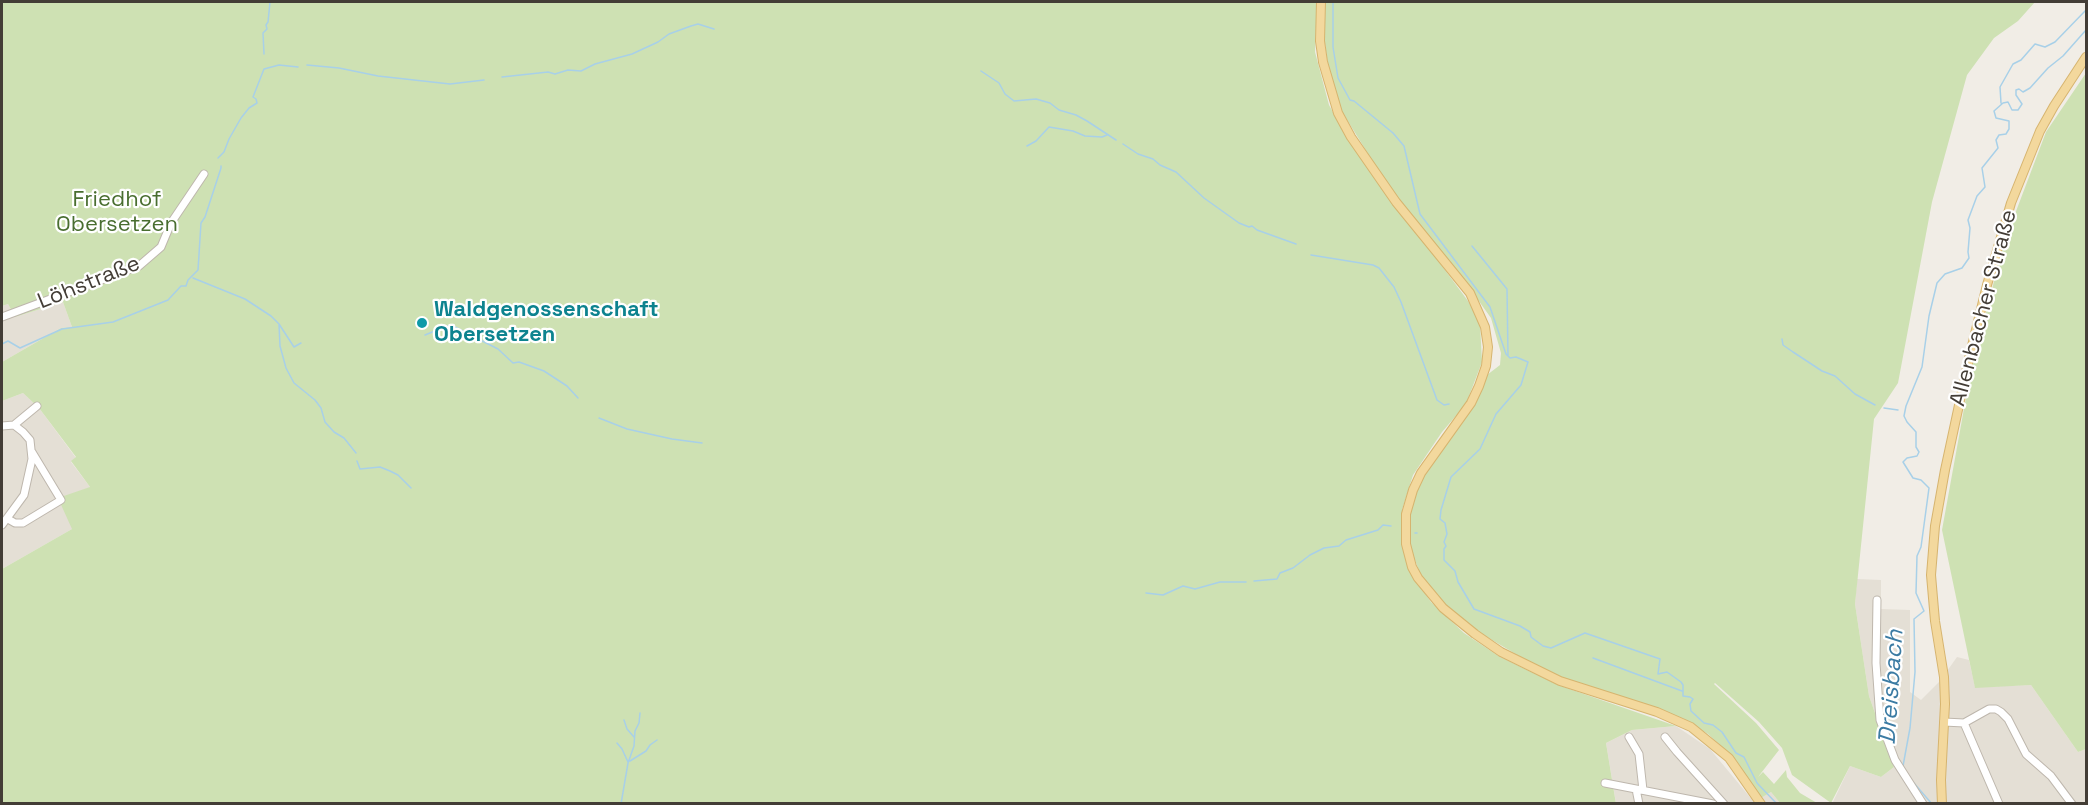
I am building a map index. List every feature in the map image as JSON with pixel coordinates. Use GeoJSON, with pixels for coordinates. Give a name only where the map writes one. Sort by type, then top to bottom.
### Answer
{"type":"FeatureCollection","features":[{"type":"Feature","properties":{"kind":"main road"},"geometry":{"type":"LineString","coordinates":[[1321,2],[1320,41],[1323,62],[1338,113],[1351,137],[1396,202],[1470,293],[1485,327],[1488,347],[1486,366],[1479,387],[1471,403],[1421,473],[1406,514],[1405,534],[1408,555],[1415,572],[1432,597],[1443,608],[1501,652],[1560,681],[1657,712],[1691,727],[1729,758],[1761,804]]}},
{"type":"Feature","properties":{"kind":"main road","name":"Allenbacher Straße"},"geometry":{"type":"LineString","coordinates":[[1942,804],[1944,677],[1931,575],[1941,492],[1981,308],[2011,203],[2032,149],[2054,106],[2086,57]]}},
{"type":"Feature","properties":{"kind":"street","name":"Löhstraße"},"geometry":{"type":"LineString","coordinates":[[2,317],[139,266],[161,247],[171,223],[204,174]]}},
{"type":"Feature","properties":{"kind":"street"},"geometry":{"type":"LineString","coordinates":[[2,426],[14,425],[37,406]]}},
{"type":"Feature","properties":{"kind":"street"},"geometry":{"type":"LineString","coordinates":[[2,525],[24,495],[32,452],[30,440],[14,425]]}},
{"type":"Feature","properties":{"kind":"street"},"geometry":{"type":"LineString","coordinates":[[8,519],[15,523],[23,523],[62,500],[32,452]]}},
{"type":"Feature","properties":{"kind":"street"},"geometry":{"type":"LineString","coordinates":[[1876,600],[1876,663],[1880,720],[1895,760],[1923,804]]}},
{"type":"Feature","properties":{"kind":"street"},"geometry":{"type":"LineString","coordinates":[[1944,722],[1964,723],[1989,709],[2001,712],[2008,719],[2026,754],[2051,776],[2072,804]]}},
{"type":"Feature","properties":{"kind":"street"},"geometry":{"type":"LineString","coordinates":[[1964,723],[1999,804]]}},
{"type":"Feature","properties":{"kind":"street"},"geometry":{"type":"LineString","coordinates":[[1629,737],[1639,754],[1639,804]]}},
{"type":"Feature","properties":{"kind":"street"},"geometry":{"type":"LineString","coordinates":[[1665,737],[1724,804]]}},
{"type":"Feature","properties":{"kind":"street"},"geometry":{"type":"LineString","coordinates":[[1605,783],[1713,804]]}},
{"type":"Feature","properties":{"kind":"shaded area"},"geometry":{"type":"Polygon","coordinates":[[[63,302],[72,327],[61,328],[2,362],[2,306],[8,304],[15,317],[63,302]]]}},
{"type":"Feature","properties":{"kind":"shaded area"},"geometry":{"type":"Polygon","coordinates":[[[23,393],[39,408],[76,458],[71,462],[90,487],[72,529],[2,569],[2,401],[23,393]]]}},
{"type":"Feature","properties":{"kind":"shaded area"},"geometry":{"type":"Polygon","coordinates":[[[1857,579],[1881,580],[1881,609],[1910,610],[1910,692],[1921,700],[1940,681],[1957,657],[1969,660],[1975,687],[2031,685],[2078,752],[2086,749],[2086,803],[1832,804],[1850,766],[1881,777],[1894,767],[1869,696],[1855,604],[1857,579]]]}},
{"type":"Feature","properties":{"kind":"shaded area"},"geometry":{"type":"Polygon","coordinates":[[[1676,726],[1710,749],[1754,802],[1771,792],[1780,803],[1616,803],[1606,743],[1632,730],[1676,726]]]}},
{"type":"Feature","properties":{"kind":"green space","name":"Friedhof Obersetzen"},"geometry":{"type":"Polygon","coordinates":[[[2,2],[1317,2],[1315,52],[1329,105],[1349,141],[1468,301],[1480,323],[1482,362],[1466,404],[1442,432],[1413,475],[1402,510],[1402,540],[1410,572],[1431,602],[1464,633],[1500,657],[1558,685],[1676,726],[1632,730],[1606,743],[1616,804],[2,803],[2,569],[72,529],[58,498],[90,487],[71,461],[76,457],[39,408],[23,393],[2,401],[2,362],[61,328],[72,327],[63,302],[15,317],[8,304],[2,306],[2,2]]]}},
{"type":"Feature","properties":{"kind":"green space"},"geometry":{"type":"Polygon","coordinates":[[[1325,2],[2035,2],[2018,21],[1994,38],[1967,75],[1932,202],[1898,383],[1874,419],[1855,604],[1869,696],[1894,767],[1881,777],[1850,766],[1831,803],[1792,775],[1782,748],[1759,722],[1715,683],[1756,723],[1779,750],[1758,777],[1763,772],[1774,784],[1786,770],[1787,777],[1800,793],[1817,803],[1780,803],[1771,792],[1761,798],[1736,760],[1708,734],[1684,719],[1563,678],[1519,656],[1482,634],[1445,606],[1421,576],[1410,547],[1409,514],[1423,475],[1474,404],[1487,375],[1500,365],[1501,353],[1491,318],[1391,191],[1341,110],[1329,72],[1323,30],[1325,2]]]}},
{"type":"Feature","properties":{"kind":"green space"},"geometry":{"type":"Polygon","coordinates":[[[2086,73],[2086,749],[2078,752],[2031,685],[1975,688],[1942,530],[1971,370],[2004,243],[2046,132],[2086,73]]]}},
{"type":"Feature","properties":{"kind":"waterway"},"geometry":{"type":"LineString","coordinates":[[264,54],[263,33],[267,29],[270,2]]}},
{"type":"Feature","properties":{"kind":"waterway"},"geometry":{"type":"LineString","coordinates":[[1333,2],[1333,47],[1338,78],[1350,100],[1393,133],[1404,146],[1420,214],[1490,307],[1506,354],[1510,358],[1516,357],[1528,362],[1521,385],[1496,414],[1480,449],[1451,477],[1440,519],[1445,523],[1447,534],[1444,542],[1446,546],[1444,560],[1455,571],[1458,582],[1474,609],[1520,626],[1530,632],[1531,637],[1543,646],[1551,648],[1585,633],[1660,659],[1658,674],[1667,672],[1681,682],[1683,696],[1693,699],[1690,704],[1691,711],[1704,723],[1713,725],[1722,732],[1736,753],[1744,757],[1757,783],[1777,804]]}},
{"type":"Feature","properties":{"kind":"waterway"},"geometry":{"type":"LineString","coordinates":[[2001,103],[2000,87],[2013,64],[2021,60],[2035,44],[2045,47],[2055,42],[2086,10]]}},
{"type":"Feature","properties":{"kind":"waterway"},"geometry":{"type":"LineString","coordinates":[[502,77],[548,72],[555,74],[568,70],[581,71],[595,64],[632,54],[658,42],[669,34],[691,26],[698,24],[714,29]]}},
{"type":"Feature","properties":{"kind":"waterway","name":"Dreisbach"},"geometry":{"type":"LineString","coordinates":[[1903,766],[1910,728],[1915,672],[1914,619],[1924,611],[1916,593],[1917,556],[1921,547],[1929,488],[1921,480],[1913,478],[1903,462],[1907,458],[1917,456],[1919,452],[1916,447],[1916,432],[1904,416],[1906,406],[1922,367],[1929,316],[1937,283],[1945,274],[1962,268],[1969,258],[1968,220],[1977,196],[1985,187],[1982,168],[1998,148],[1996,140],[1999,135],[2006,134],[2009,129],[2009,121],[1996,118],[1994,111],[2003,103],[2008,102],[2012,110],[2018,110],[2022,104],[2016,95],[2016,90],[2023,92],[2030,88],[2086,30]]}},
{"type":"Feature","properties":{"kind":"waterway"},"geometry":{"type":"LineString","coordinates":[[218,158],[224,152],[241,118],[249,108],[257,103],[253,97],[264,69],[279,65],[298,67]]}},
{"type":"Feature","properties":{"kind":"waterway"},"geometry":{"type":"LineString","coordinates":[[307,65],[450,84],[484,80]]}},
{"type":"Feature","properties":{"kind":"waterway"},"geometry":{"type":"LineString","coordinates":[[981,71],[999,83],[1005,94],[1014,101],[1036,99],[1050,103],[1059,110],[1087,121],[1116,140]]}},
{"type":"Feature","properties":{"kind":"waterway"},"geometry":{"type":"LineString","coordinates":[[1027,146],[1036,141],[1049,127],[1073,131],[1085,136],[1107,135]]}},
{"type":"Feature","properties":{"kind":"waterway"},"geometry":{"type":"LineString","coordinates":[[1123,144],[1138,154],[1153,159],[1176,172],[1204,198],[1239,223],[1296,244]]}},
{"type":"Feature","properties":{"kind":"waterway"},"geometry":{"type":"LineString","coordinates":[[2,344],[8,341],[20,348],[62,329],[113,322],[168,300],[181,286],[186,286],[188,280],[198,270],[201,223],[221,166]]}},
{"type":"Feature","properties":{"kind":"waterway"},"geometry":{"type":"LineString","coordinates":[[1472,246],[1507,289],[1508,356]]}},
{"type":"Feature","properties":{"kind":"waterway"},"geometry":{"type":"LineString","coordinates":[[1311,255],[1373,265],[1379,268],[1394,287],[1401,302],[1437,400],[1444,405],[1449,404]]}},
{"type":"Feature","properties":{"kind":"waterway"},"geometry":{"type":"LineString","coordinates":[[193,278],[245,299],[271,316],[294,347],[301,343]]}},
{"type":"Feature","properties":{"kind":"waterway"},"geometry":{"type":"LineString","coordinates":[[279,324],[280,346],[286,368],[294,383],[315,400],[321,408],[325,422],[334,432],[344,438],[356,453]]}},
{"type":"Feature","properties":{"kind":"waterway"},"geometry":{"type":"LineString","coordinates":[[425,335],[447,326],[455,327],[498,349],[513,363],[519,362],[544,371],[567,386],[578,398]]}},
{"type":"Feature","properties":{"kind":"waterway"},"geometry":{"type":"LineString","coordinates":[[1782,339],[1783,345],[1822,371],[1835,376],[1855,394],[1875,405]]}},
{"type":"Feature","properties":{"kind":"waterway"},"geometry":{"type":"LineString","coordinates":[[1884,408],[1898,410]]}},
{"type":"Feature","properties":{"kind":"waterway"},"geometry":{"type":"LineString","coordinates":[[599,418],[627,429],[702,443]]}},
{"type":"Feature","properties":{"kind":"waterway"},"geometry":{"type":"LineString","coordinates":[[357,461],[360,469],[380,467],[398,475],[411,488]]}},
{"type":"Feature","properties":{"kind":"waterway"},"geometry":{"type":"LineString","coordinates":[[1254,581],[1277,579],[1280,573],[1293,568],[1324,548],[1339,546],[1346,540],[1378,530],[1383,525],[1391,526]]}},
{"type":"Feature","properties":{"kind":"waterway"},"geometry":{"type":"LineString","coordinates":[[1146,593],[1163,595],[1183,586],[1195,589],[1220,582],[1246,582]]}},
{"type":"Feature","properties":{"kind":"waterway"},"geometry":{"type":"LineString","coordinates":[[1593,658],[1682,691]]}},
{"type":"Feature","properties":{"kind":"waterway"},"geometry":{"type":"LineString","coordinates":[[621,804],[640,713]]}},
{"type":"Feature","properties":{"kind":"waterway"},"geometry":{"type":"LineString","coordinates":[[624,720],[627,729],[634,737]]}},
{"type":"Feature","properties":{"kind":"waterway"},"geometry":{"type":"LineString","coordinates":[[630,761],[646,751],[657,740]]}},
{"type":"Feature","properties":{"kind":"waterway"},"geometry":{"type":"LineString","coordinates":[[617,743],[628,762]]}},
{"type":"Feature","properties":{"kind":"waterway","name":"Dreisbach"},"geometry":{"type":"LineString","coordinates":[[1913,782],[1932,804]]}},
{"type":"Feature","properties":{"kind":"place","name":"Waldgenossenschaft Obersetzen"},"geometry":{"type":"Point","coordinates":[422,323]}}]}
